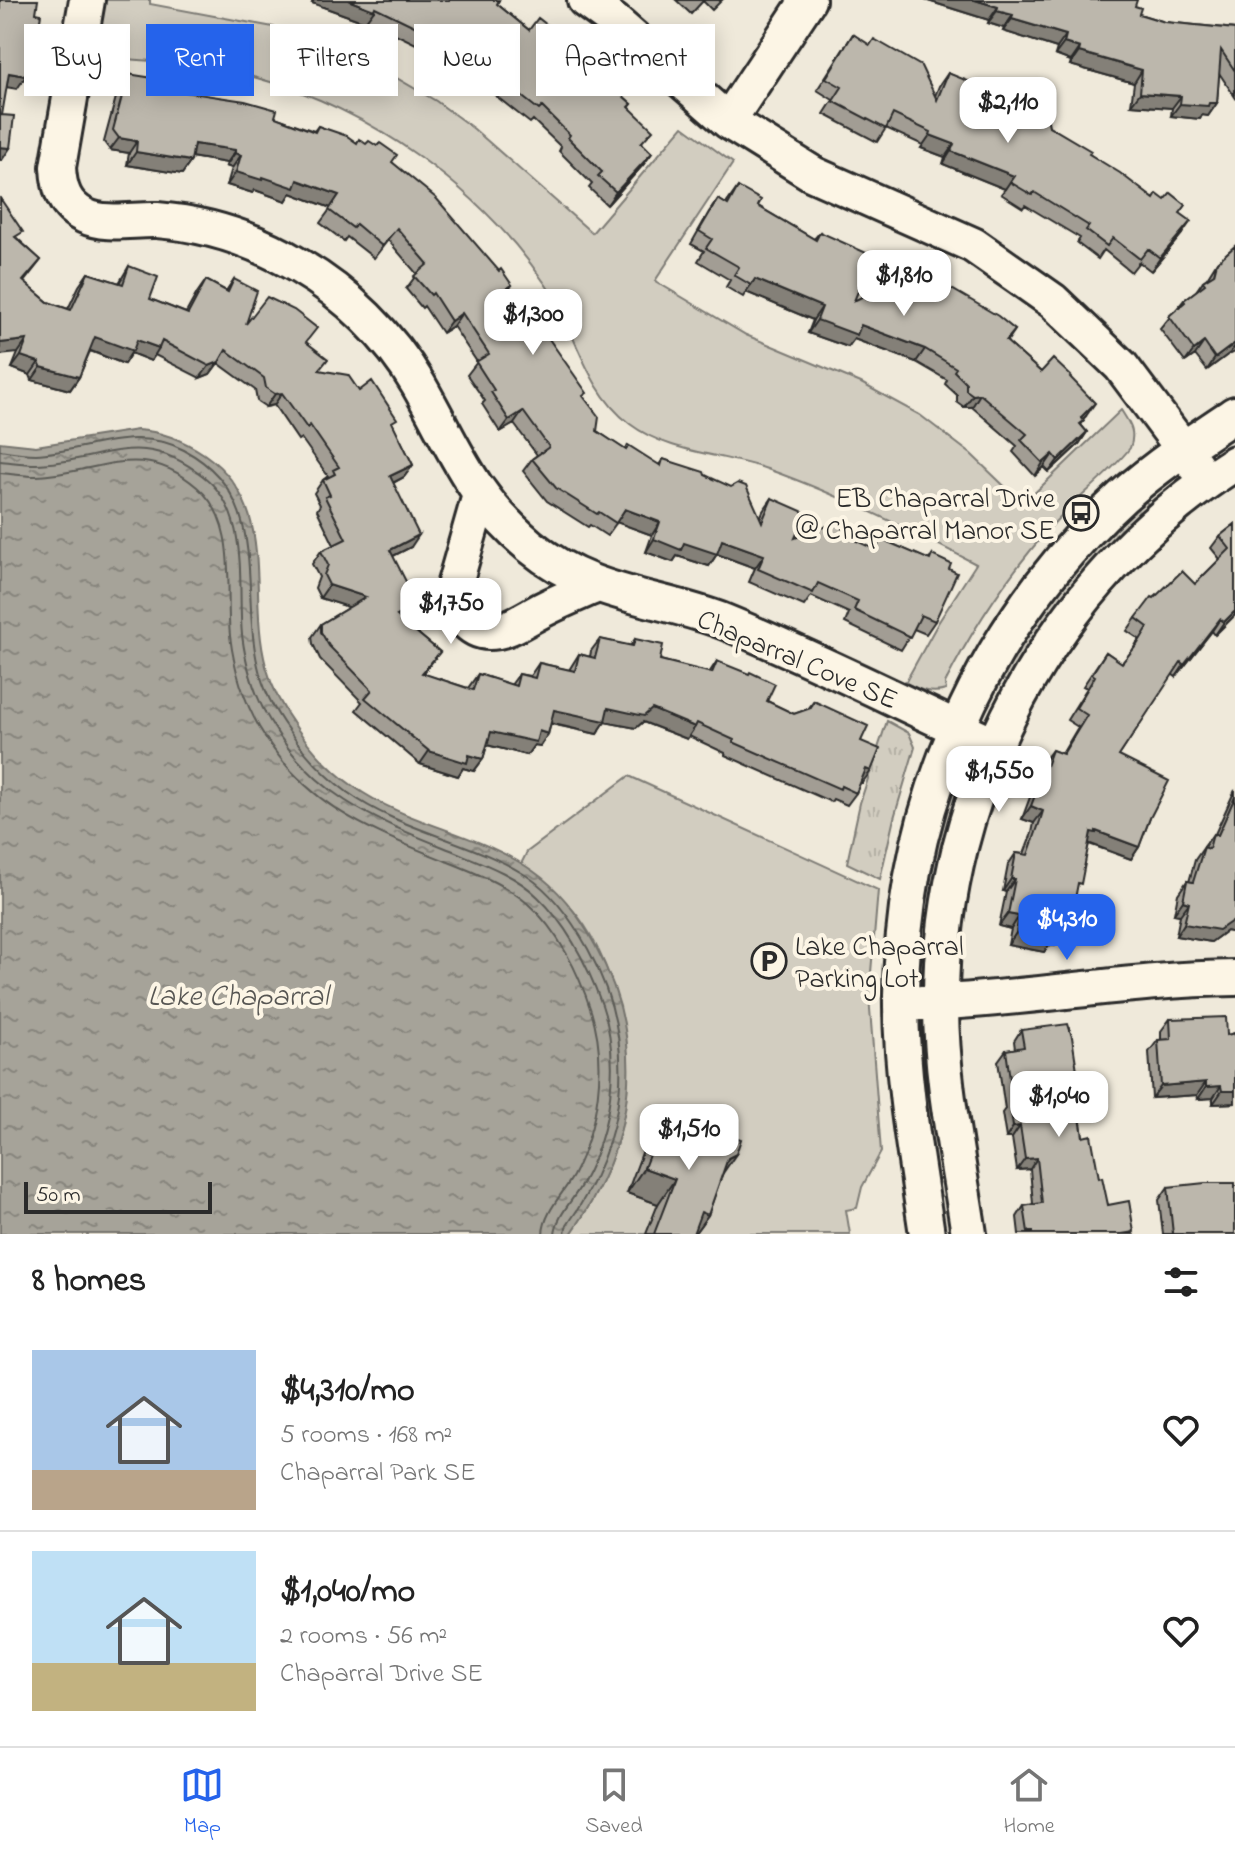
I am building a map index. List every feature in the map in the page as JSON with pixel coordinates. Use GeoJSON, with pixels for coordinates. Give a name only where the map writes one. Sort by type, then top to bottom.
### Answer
{"type":"FeatureCollection","features":[{"type":"Feature","properties":{"kind":"street","name":"Chaparral Cove SE"},"geometry":{"type":"LineString","coordinates":[[87,0],[58,163],[60,190],[69,204],[85,216],[99,220],[175,222],[231,235],[283,257],[328,285],[377,330],[408,369],[480,495],[535,550],[560,566],[597,585],[725,622],[994,745]]}},
{"type":"Feature","properties":{"kind":"street"},"geometry":{"type":"LineString","coordinates":[[585,0],[615,22],[728,121],[813,174],[973,245],[1053,301],[1113,356],[1206,482]]}},
{"type":"Feature","properties":{"kind":"street"},"geometry":{"type":"LineString","coordinates":[[728,121],[808,0]]}},
{"type":"Feature","properties":{"kind":"street"},"geometry":{"type":"LineString","coordinates":[[927,1234],[908,1104],[901,1003],[903,934],[914,861],[930,800],[956,728],[1002,641],[1047,577],[1109,509],[1183,448],[1235,414]]}},
{"type":"Feature","properties":{"kind":"street"},"geometry":{"type":"LineString","coordinates":[[969,1234],[946,1073],[941,1002],[945,926],[953,877],[970,809],[994,745],[1033,671],[1077,606],[1150,528],[1206,482],[1235,463]]}},
{"type":"Feature","properties":{"kind":"street"},"geometry":{"type":"LineString","coordinates":[[480,495],[453,590],[455,605],[469,624],[488,631],[509,629],[597,585]]}},
{"type":"Feature","properties":{"kind":"street"},"geometry":{"type":"LineString","coordinates":[[901,1003],[1235,978]]}},
{"type":"Feature","properties":{"kind":"green space"},"geometry":{"type":"Polygon","coordinates":[[[105,0],[150,0],[150,4],[270,26],[270,82],[254,77],[254,24],[146,24],[146,61],[130,59],[130,24],[101,24],[105,0]]]}},
{"type":"Feature","properties":{"kind":"green space"},"geometry":{"type":"Polygon","coordinates":[[[398,79],[414,88],[414,96],[427,96],[474,129],[592,233],[683,126],[733,163],[655,281],[746,335],[861,383],[920,415],[971,454],[1023,504],[1121,410],[1131,428],[1130,448],[1056,521],[1009,578],[957,661],[945,683],[946,690],[930,692],[905,683],[938,623],[976,564],[820,489],[767,469],[678,447],[645,434],[630,424],[602,394],[546,285],[489,216],[420,157],[341,110],[308,96],[398,96],[398,79]]]}},
{"type":"Feature","properties":{"kind":"green space"},"geometry":{"type":"Polygon","coordinates":[[[1143,499],[1151,507],[1009,683],[999,677],[1072,571],[1143,499]]]}},
{"type":"Feature","properties":{"kind":"green space"},"geometry":{"type":"Polygon","coordinates":[[[887,721],[909,733],[915,747],[880,879],[847,863],[860,803],[887,721]]]}},
{"type":"Feature","properties":{"kind":"green space"},"geometry":{"type":"Polygon","coordinates":[[[629,776],[878,890],[869,996],[881,1152],[862,1187],[857,1208],[846,1210],[850,1234],[571,1234],[591,1203],[618,1140],[628,1075],[626,1042],[620,1008],[604,964],[581,920],[521,864],[527,852],[629,776]]]}},
{"type":"Feature","properties":{"kind":"green space"},"geometry":{"type":"Polygon","coordinates":[[[949,792],[959,796],[931,928],[919,927],[923,891],[949,792]]]}},
{"type":"Feature","properties":{"kind":"water","name":"Lake Chaparral"},"geometry":{"type":"Polygon","coordinates":[[[137,430],[172,437],[204,454],[228,475],[243,499],[252,525],[256,552],[261,638],[266,666],[283,707],[316,753],[345,780],[374,799],[489,847],[533,871],[568,904],[595,945],[612,982],[623,1019],[628,1056],[627,1092],[621,1129],[609,1164],[593,1200],[571,1234],[0,1234],[0,442],[36,446],[137,430]]]}},
{"type":"Feature","properties":{"kind":"building"},"geometry":{"type":"Polygon","coordinates":[[[0,0],[38,0],[36,13],[41,14],[39,24],[24,24],[24,76],[9,73],[2,115],[14,116],[10,148],[0,147],[0,0]]]}},
{"type":"Feature","properties":{"kind":"building"},"geometry":{"type":"Polygon","coordinates":[[[348,0],[499,0],[497,4],[529,30],[538,18],[546,24],[536,24],[536,96],[623,96],[632,104],[629,107],[653,130],[641,143],[652,153],[616,192],[598,176],[602,172],[568,138],[570,135],[542,107],[539,110],[520,95],[520,24],[414,26],[375,7],[374,10],[348,0]]]}},
{"type":"Feature","properties":{"kind":"building"},"geometry":{"type":"Polygon","coordinates":[[[975,0],[1137,0],[1135,6],[1141,8],[1139,14],[1165,22],[1235,29],[1235,71],[1221,50],[1217,103],[1209,103],[1208,106],[1180,104],[1181,96],[1140,93],[1142,70],[1079,52],[1080,48],[1064,43],[1066,35],[1012,19],[1013,15],[997,11],[998,7],[975,0]]]}},
{"type":"Feature","properties":{"kind":"building"},"geometry":{"type":"Polygon","coordinates":[[[853,34],[870,45],[874,39],[921,66],[937,100],[948,73],[1008,97],[1006,101],[1038,119],[1047,116],[1049,126],[1091,151],[1089,154],[1154,199],[1157,194],[1165,200],[1171,193],[1186,205],[1180,213],[1191,221],[1160,258],[1148,249],[1140,259],[1113,238],[1107,246],[1086,230],[1089,226],[1034,192],[1032,195],[1010,182],[1014,176],[951,151],[954,144],[930,135],[931,132],[893,114],[886,129],[833,101],[842,87],[826,78],[853,34]]]}},
{"type":"Feature","properties":{"kind":"building"},"geometry":{"type":"Polygon","coordinates":[[[130,74],[146,77],[146,96],[211,96],[245,101],[277,110],[275,117],[315,132],[318,126],[347,136],[357,143],[359,139],[366,144],[369,141],[377,146],[380,143],[397,155],[392,162],[436,198],[499,271],[501,269],[512,285],[506,289],[530,322],[535,319],[587,393],[583,396],[599,417],[597,431],[626,450],[628,445],[661,466],[663,459],[704,472],[731,487],[738,483],[746,486],[762,522],[772,498],[806,513],[795,538],[835,523],[842,526],[846,536],[876,550],[881,539],[930,560],[932,555],[951,564],[949,569],[957,573],[935,621],[921,615],[910,637],[854,610],[858,601],[818,583],[813,593],[758,569],[764,555],[722,540],[717,554],[684,543],[681,550],[654,539],[660,522],[625,509],[616,523],[599,512],[597,514],[556,488],[532,459],[549,447],[523,411],[509,420],[476,362],[489,354],[462,313],[451,321],[433,293],[431,295],[414,276],[428,264],[397,228],[382,246],[356,224],[353,228],[329,210],[339,195],[298,180],[295,188],[236,172],[241,155],[235,153],[236,150],[194,144],[191,161],[136,152],[137,141],[119,138],[113,130],[122,96],[130,96],[130,74]]]}},
{"type":"Feature","properties":{"kind":"building"},"geometry":{"type":"Polygon","coordinates":[[[738,187],[761,200],[758,206],[816,240],[820,232],[873,256],[854,301],[906,275],[908,268],[931,277],[998,316],[1015,330],[1006,341],[1041,372],[1053,359],[1095,403],[1081,417],[1084,421],[1080,424],[1087,432],[1058,460],[1053,454],[1043,463],[1021,440],[1027,434],[980,394],[973,395],[966,390],[966,383],[954,371],[956,368],[925,349],[861,325],[857,335],[817,320],[822,307],[755,279],[751,285],[734,275],[739,267],[706,248],[712,239],[699,231],[718,199],[728,205],[738,187]]]}},
{"type":"Feature","properties":{"kind":"building"},"geometry":{"type":"Polygon","coordinates":[[[0,198],[23,232],[15,237],[41,260],[23,281],[48,302],[71,310],[88,273],[123,284],[129,266],[158,277],[150,299],[188,314],[206,280],[228,292],[234,279],[257,291],[246,324],[267,297],[294,310],[317,328],[306,342],[328,359],[319,370],[348,375],[359,391],[372,381],[397,419],[392,422],[413,465],[390,476],[419,535],[390,550],[418,605],[397,616],[440,652],[422,673],[473,690],[478,674],[516,686],[519,674],[535,678],[539,663],[575,671],[579,654],[595,658],[600,639],[633,646],[635,639],[663,645],[660,660],[712,673],[717,661],[775,684],[767,701],[794,714],[811,708],[814,701],[868,726],[861,741],[880,749],[871,771],[866,769],[856,793],[841,786],[840,789],[697,723],[695,727],[652,709],[644,716],[608,708],[605,721],[554,710],[548,734],[539,731],[536,742],[491,732],[483,759],[469,755],[467,763],[429,751],[365,698],[372,690],[329,646],[321,632],[321,624],[366,597],[329,585],[324,575],[328,565],[321,551],[346,539],[325,497],[330,495],[323,480],[335,474],[333,470],[339,467],[310,425],[307,428],[282,393],[275,394],[266,388],[264,378],[226,350],[219,362],[209,366],[162,341],[159,348],[137,340],[133,351],[95,337],[79,377],[41,367],[39,362],[21,356],[27,340],[0,343],[0,198]]]}},
{"type":"Feature","properties":{"kind":"building"},"geometry":{"type":"Polygon","coordinates":[[[1235,246],[1235,343],[1215,358],[1204,342],[1194,350],[1169,316],[1205,284],[1203,281],[1214,274],[1217,262],[1235,246]]]}},
{"type":"Feature","properties":{"kind":"building"},"geometry":{"type":"Polygon","coordinates":[[[1235,524],[1235,611],[1224,622],[1220,619],[1184,665],[1181,662],[1119,756],[1169,781],[1139,847],[1096,831],[1091,832],[1081,884],[1078,883],[1071,920],[1066,920],[1064,934],[1054,932],[1053,940],[1016,933],[1019,916],[1008,914],[1016,853],[1028,855],[1043,811],[1031,806],[1052,750],[1063,754],[1087,715],[1076,708],[1095,676],[1092,674],[1106,652],[1122,663],[1148,627],[1136,618],[1152,597],[1182,571],[1195,584],[1230,549],[1220,536],[1235,524]]]}},
{"type":"Feature","properties":{"kind":"building"},"geometry":{"type":"Polygon","coordinates":[[[1235,797],[1235,919],[1219,930],[1184,924],[1189,903],[1183,901],[1187,881],[1193,882],[1204,847],[1209,849],[1213,834],[1218,835],[1235,797]]]}},
{"type":"Feature","properties":{"kind":"building"},"geometry":{"type":"Polygon","coordinates":[[[1226,1017],[1227,1035],[1235,1033],[1235,1091],[1222,1091],[1221,1086],[1206,1087],[1206,1082],[1161,1086],[1158,1040],[1171,1039],[1170,1019],[1226,1017]]]}},
{"type":"Feature","properties":{"kind":"building"},"geometry":{"type":"Polygon","coordinates":[[[1068,1024],[1081,1097],[1077,1097],[1083,1137],[1091,1135],[1108,1205],[1129,1201],[1134,1232],[1028,1232],[1024,1206],[1042,1203],[1037,1158],[1025,1159],[1020,1126],[1013,1127],[1006,1050],[1024,1047],[1021,1030],[1068,1024]]]}},
{"type":"Feature","properties":{"kind":"building"},"geometry":{"type":"Polygon","coordinates":[[[662,1121],[687,1130],[690,1121],[741,1139],[736,1154],[728,1158],[708,1215],[701,1212],[693,1234],[654,1234],[675,1179],[644,1168],[662,1121]]]}},
{"type":"Feature","properties":{"kind":"building"},"geometry":{"type":"Polygon","coordinates":[[[1235,1183],[1235,1234],[1173,1234],[1168,1187],[1235,1183]]]}},
{"type":"Feature","properties":{"kind":"place","name":"EB Chaparral Drive @ Chaparral Manor SE"},"geometry":{"type":"Point","coordinates":[1081,513]}},
{"type":"Feature","properties":{"kind":"place","name":"Lake Chaparral Parking Lot"},"geometry":{"type":"Point","coordinates":[769,961]}}]}
